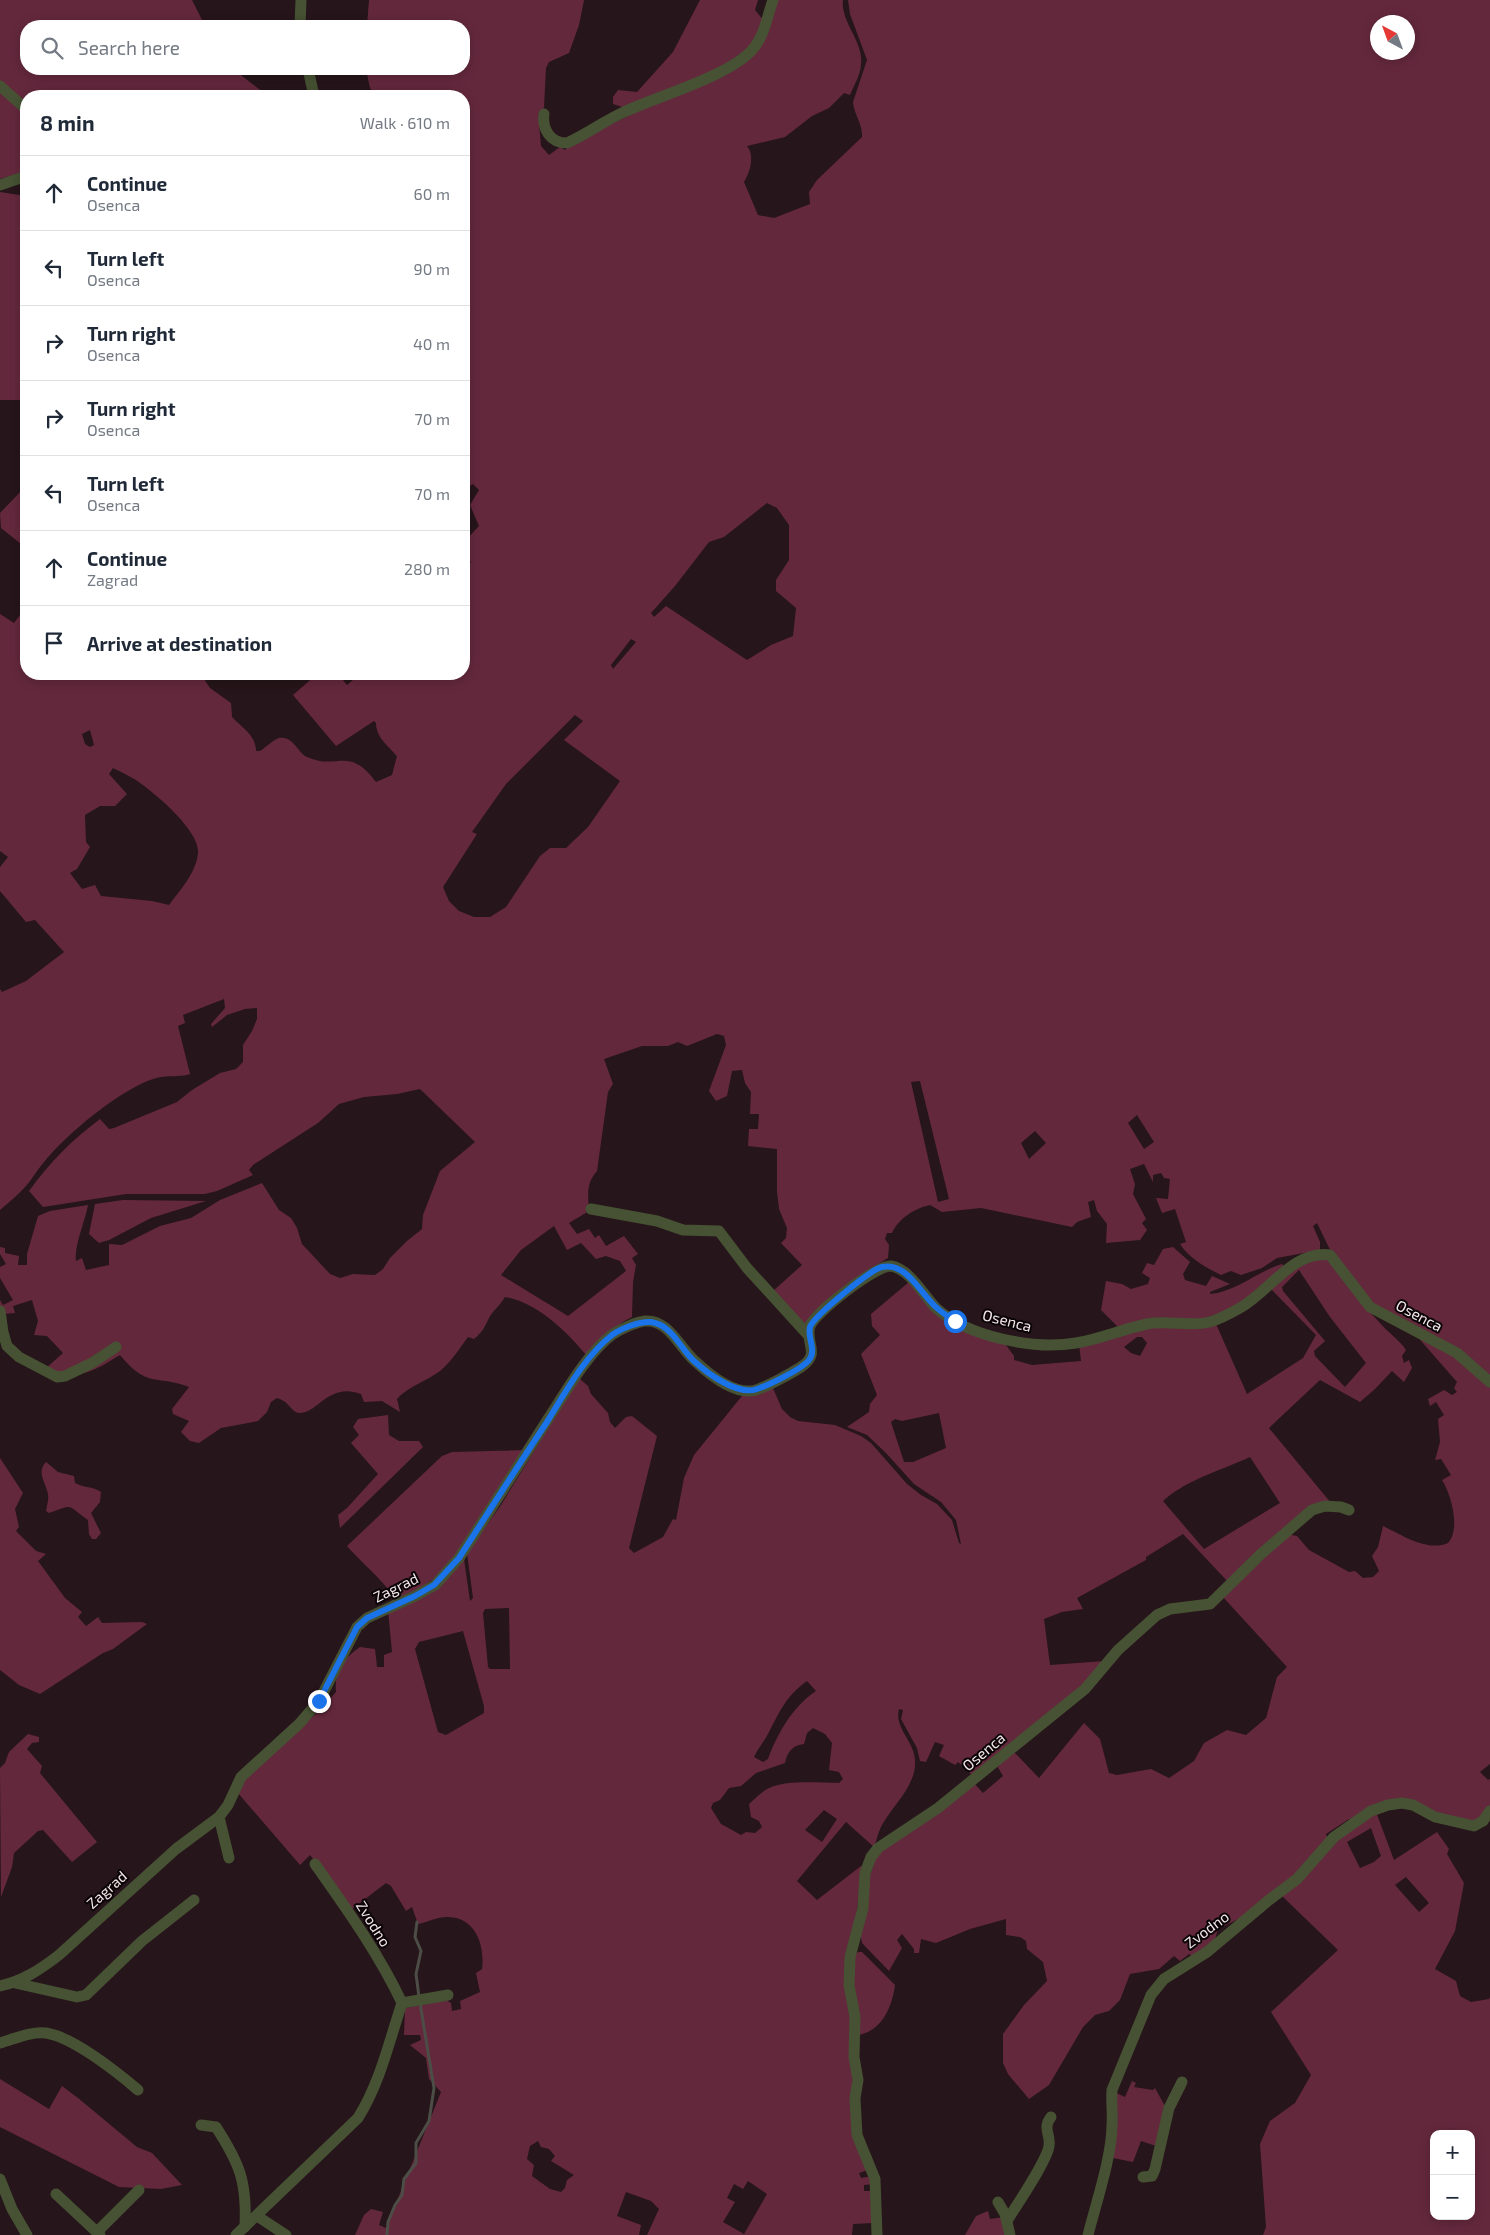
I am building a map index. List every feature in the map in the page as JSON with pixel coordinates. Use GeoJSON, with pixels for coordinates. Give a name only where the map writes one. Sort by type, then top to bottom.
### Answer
{"type":"FeatureCollection","features":[{"type":"Feature","properties":{"kind":"street"},"geometry":{"type":"LineString","coordinates":[[300,20],[301,0]]}},
{"type":"Feature","properties":{"kind":"street"},"geometry":{"type":"LineString","coordinates":[[544,114],[543,124],[545,130],[550,136],[562,143],[567,143],[622,112],[724,69],[742,59],[754,49],[767,22],[773,0]]}},
{"type":"Feature","properties":{"kind":"street"},"geometry":{"type":"LineString","coordinates":[[309,75],[313,90]]}},
{"type":"Feature","properties":{"kind":"street"},"geometry":{"type":"LineString","coordinates":[[0,86],[20,104]]}},
{"type":"Feature","properties":{"kind":"street"},"geometry":{"type":"LineString","coordinates":[[0,185],[20,178]]}},
{"type":"Feature","properties":{"kind":"street"},"geometry":{"type":"LineString","coordinates":[[591,1209],[657,1221],[683,1230],[718,1231],[747,1268],[809,1336]]}},
{"type":"Feature","properties":{"kind":"street","name":"Osenca"},"geometry":{"type":"LineString","coordinates":[[577,1374],[613,1334],[645,1321],[657,1323],[669,1330],[678,1344],[695,1362],[731,1386],[743,1391],[756,1390],[803,1366],[810,1359],[813,1351],[809,1336],[810,1326],[816,1318],[844,1294],[881,1267],[890,1266],[902,1271],[937,1308],[955,1321],[985,1334],[1015,1342],[1048,1345],[1075,1343],[1151,1324],[1208,1323],[1243,1306],[1292,1266],[1307,1256],[1319,1253],[1330,1255],[1370,1307],[1457,1353],[1490,1382]]}},
{"type":"Feature","properties":{"kind":"street"},"geometry":{"type":"LineString","coordinates":[[0,1311],[7,1346],[19,1357],[57,1377],[64,1376],[92,1363],[116,1347]]}},
{"type":"Feature","properties":{"kind":"street","name":"Zagrad"},"geometry":{"type":"LineString","coordinates":[[0,1986],[15,1983],[42,1968],[59,1955],[198,1830],[219,1816],[228,1805],[241,1776],[299,1724],[319,1701],[357,1627],[367,1618],[434,1585],[459,1558],[577,1374]]}},
{"type":"Feature","properties":{"kind":"street","name":"Osenca"},"geometry":{"type":"LineString","coordinates":[[877,2235],[875,2180],[857,2135],[855,2118],[858,2080],[854,2057],[855,2017],[849,1985],[850,1958],[863,1908],[865,1872],[871,1856],[878,1848],[946,1802],[1085,1689],[1118,1650],[1156,1615],[1170,1609],[1210,1604],[1261,1554],[1312,1510],[1325,1506],[1341,1507],[1349,1510]]}},
{"type":"Feature","properties":{"kind":"street","name":"Zvodno"},"geometry":{"type":"LineString","coordinates":[[1088,2235],[1106,2161],[1112,2126],[1110,2104],[1112,2090],[1151,1995],[1164,1979],[1207,1952],[1297,1879],[1334,1837],[1371,1811],[1388,1805],[1402,1803],[1413,1805],[1435,1818],[1474,1826],[1483,1821],[1490,1811]]}},
{"type":"Feature","properties":{"kind":"street"},"geometry":{"type":"LineString","coordinates":[[219,1816],[230,1858]]}},
{"type":"Feature","properties":{"kind":"street","name":"Zvodno"},"geometry":{"type":"LineString","coordinates":[[315,1864],[350,1913],[394,1986],[402,2003]]}},
{"type":"Feature","properties":{"kind":"street","name":"Zagrad"},"geometry":{"type":"LineString","coordinates":[[15,1983],[76,1997],[86,1995],[142,1941],[194,1900]]}},
{"type":"Feature","properties":{"kind":"street"},"geometry":{"type":"LineString","coordinates":[[236,2235],[358,2118],[385,2061],[402,2003],[448,1995]]}},
{"type":"Feature","properties":{"kind":"street"},"geometry":{"type":"LineString","coordinates":[[0,2043],[33,2033],[55,2036],[95,2056],[138,2090]]}},
{"type":"Feature","properties":{"kind":"street"},"geometry":{"type":"LineString","coordinates":[[1143,2177],[1152,2176],[1155,2169],[1169,2108],[1182,2082]]}},
{"type":"Feature","properties":{"kind":"street"},"geometry":{"type":"LineString","coordinates":[[1007,2221],[1049,2146],[1046,2122],[1051,2117]]}},
{"type":"Feature","properties":{"kind":"street"},"geometry":{"type":"LineString","coordinates":[[201,2125],[216,2127],[234,2154],[245,2190],[246,2226]]}},
{"type":"Feature","properties":{"kind":"street"},"geometry":{"type":"LineString","coordinates":[[0,2179],[12,2209],[27,2235]]}},
{"type":"Feature","properties":{"kind":"street"},"geometry":{"type":"LineString","coordinates":[[56,2194],[98,2234],[139,2190]]}},
{"type":"Feature","properties":{"kind":"street"},"geometry":{"type":"LineString","coordinates":[[998,2202],[1007,2221],[1010,2235]]}},
{"type":"Feature","properties":{"kind":"street"},"geometry":{"type":"LineString","coordinates":[[257,2216],[286,2235]]}},
{"type":"Feature","properties":{"kind":"shaded area"},"geometry":{"type":"Polygon","coordinates":[[[0,0],[192,0],[202,20],[20,20],[20,75],[242,75],[260,90],[20,90],[20,99],[0,81],[0,0]]]}},
{"type":"Feature","properties":{"kind":"shaded area"},"geometry":{"type":"Polygon","coordinates":[[[369,0],[584,0],[579,25],[569,53],[549,62],[546,68],[544,107],[539,123],[541,146],[549,155],[560,147],[565,150],[572,143],[743,61],[776,0],[843,0],[845,16],[861,56],[859,73],[850,95],[844,93],[829,108],[812,116],[785,137],[747,146],[751,154],[751,164],[744,182],[758,215],[774,218],[810,204],[809,192],[817,180],[862,137],[853,102],[867,60],[850,14],[848,0],[1490,0],[1490,1764],[1480,1772],[1488,1780],[1490,1779],[1490,1807],[1474,1823],[1435,1816],[1412,1800],[1352,1822],[1349,1819],[1326,1834],[1328,1840],[1310,1863],[1251,1913],[1218,1929],[1214,1943],[1194,1958],[1189,1954],[1180,1961],[1174,1956],[1159,1969],[1130,1974],[1120,2000],[1109,2011],[1095,2015],[1083,2027],[1049,2085],[1029,2099],[1008,2074],[1003,2063],[1003,2034],[1024,2005],[1047,1981],[1043,1962],[1027,1949],[1026,1941],[1020,1937],[1006,1935],[1006,1919],[970,1929],[936,1943],[921,1939],[919,1953],[914,1953],[914,1949],[902,1934],[897,1940],[902,1948],[889,1971],[862,1943],[860,1933],[867,1884],[878,1852],[973,1782],[983,1793],[1003,1776],[996,1764],[1013,1751],[1039,1778],[1084,1723],[1100,1739],[1109,1773],[1117,1775],[1151,1769],[1169,1778],[1194,1761],[1204,1743],[1227,1730],[1246,1735],[1266,1718],[1277,1677],[1287,1667],[1222,1596],[1286,1534],[1297,1536],[1309,1550],[1349,1572],[1355,1571],[1363,1578],[1373,1577],[1379,1571],[1372,1556],[1378,1547],[1383,1526],[1406,1538],[1423,1544],[1440,1545],[1448,1543],[1452,1537],[1454,1529],[1453,1512],[1449,1494],[1442,1480],[1451,1475],[1441,1459],[1435,1460],[1440,1442],[1438,1419],[1444,1415],[1436,1402],[1430,1406],[1428,1399],[1444,1390],[1452,1395],[1457,1392],[1454,1388],[1457,1382],[1415,1334],[1378,1309],[1332,1254],[1317,1223],[1313,1226],[1320,1242],[1320,1250],[1277,1258],[1262,1268],[1241,1275],[1231,1271],[1221,1275],[1193,1258],[1180,1244],[1186,1242],[1175,1209],[1162,1213],[1156,1198],[1168,1199],[1170,1179],[1164,1178],[1161,1173],[1153,1175],[1153,1182],[1144,1164],[1130,1169],[1135,1184],[1133,1194],[1146,1219],[1142,1223],[1147,1230],[1140,1240],[1106,1243],[1107,1224],[1097,1211],[1094,1200],[1088,1202],[1091,1217],[1077,1222],[1072,1227],[981,1208],[942,1212],[930,1205],[908,1215],[898,1223],[892,1233],[887,1233],[885,1239],[889,1245],[888,1258],[872,1268],[807,1324],[802,1322],[773,1291],[802,1265],[781,1243],[786,1238],[787,1228],[779,1209],[777,1149],[748,1146],[749,1129],[758,1129],[759,1114],[750,1114],[751,1092],[745,1083],[742,1070],[732,1071],[727,1096],[716,1101],[709,1091],[726,1045],[724,1036],[717,1034],[687,1046],[678,1042],[668,1046],[642,1046],[604,1059],[613,1084],[608,1092],[597,1171],[589,1185],[589,1211],[569,1223],[577,1234],[589,1229],[595,1238],[599,1235],[606,1246],[624,1236],[638,1254],[632,1258],[636,1265],[633,1282],[632,1317],[613,1329],[586,1355],[550,1319],[529,1305],[505,1297],[474,1339],[468,1337],[452,1359],[440,1371],[406,1391],[397,1399],[400,1412],[382,1401],[364,1402],[361,1394],[350,1391],[332,1395],[312,1409],[299,1413],[277,1398],[271,1402],[267,1412],[258,1421],[221,1428],[199,1443],[190,1441],[181,1432],[189,1421],[173,1414],[172,1409],[189,1387],[145,1377],[130,1366],[120,1355],[92,1371],[84,1373],[77,1374],[45,1369],[63,1353],[47,1336],[34,1335],[38,1321],[32,1300],[13,1306],[15,1313],[4,1314],[0,1306],[0,1300],[3,1305],[13,1300],[0,1278],[0,1267],[6,1264],[0,1254],[0,1247],[5,1248],[5,1253],[19,1256],[18,1265],[27,1265],[27,1254],[38,1216],[50,1211],[88,1205],[76,1255],[76,1261],[82,1258],[86,1270],[109,1265],[109,1244],[122,1245],[160,1226],[191,1218],[220,1200],[262,1183],[279,1210],[291,1218],[297,1228],[302,1244],[330,1274],[340,1278],[353,1274],[375,1275],[383,1269],[390,1258],[407,1241],[422,1229],[423,1215],[440,1171],[475,1142],[420,1089],[397,1094],[364,1097],[339,1104],[318,1123],[253,1165],[249,1170],[253,1175],[217,1191],[205,1194],[126,1194],[43,1207],[29,1191],[62,1152],[100,1119],[109,1129],[114,1128],[177,1102],[192,1090],[220,1073],[236,1069],[243,1062],[243,1045],[257,1019],[257,1008],[245,1009],[227,1015],[212,1027],[211,1024],[225,1008],[224,999],[183,1015],[185,1023],[178,1026],[190,1074],[153,1079],[109,1103],[66,1138],[44,1162],[26,1186],[0,1210],[0,989],[2,992],[26,981],[64,952],[35,920],[26,922],[0,891],[0,867],[8,857],[0,851],[0,614],[14,623],[20,615],[20,680],[205,680],[210,688],[231,703],[232,717],[254,740],[256,751],[260,751],[279,738],[288,739],[304,755],[318,761],[343,761],[358,764],[376,782],[392,775],[397,756],[380,737],[376,723],[374,721],[336,746],[293,695],[310,680],[343,680],[347,685],[353,680],[470,680],[470,536],[479,526],[470,505],[479,490],[473,484],[470,486],[470,90],[372,90],[367,75],[470,75],[470,20],[367,20],[369,0]],[[767,503],[724,537],[709,542],[675,586],[651,613],[654,617],[666,606],[747,660],[771,645],[793,636],[796,608],[776,591],[776,580],[789,560],[789,525],[777,508],[767,503]],[[631,639],[611,665],[613,669],[636,642],[631,639]],[[575,715],[506,784],[472,832],[477,834],[443,887],[449,901],[459,911],[474,917],[490,917],[506,907],[540,856],[550,848],[566,848],[588,827],[620,781],[564,740],[583,721],[575,715]],[[90,730],[82,734],[85,744],[90,747],[94,745],[90,730]],[[113,768],[109,774],[127,794],[115,806],[100,806],[85,815],[86,842],[90,847],[77,869],[70,873],[82,889],[95,885],[101,896],[152,901],[169,905],[195,867],[198,852],[197,844],[192,834],[177,815],[143,785],[113,768]],[[920,1081],[911,1082],[938,1202],[949,1199],[920,1081]],[[1137,1115],[1128,1123],[1144,1149],[1154,1142],[1137,1115]],[[1035,1131],[1021,1143],[1029,1159],[1046,1143],[1035,1131]],[[554,1226],[521,1250],[501,1275],[568,1316],[626,1271],[620,1261],[606,1256],[596,1259],[581,1243],[567,1250],[554,1226]]]}},
{"type":"Feature","properties":{"kind":"shaded area"},"geometry":{"type":"Polygon","coordinates":[[[700,0],[758,0],[755,10],[764,21],[752,48],[724,67],[625,108],[613,104],[613,97],[618,90],[637,92],[673,52],[700,0]]]}},
{"type":"Feature","properties":{"kind":"shaded area"},"geometry":{"type":"Polygon","coordinates":[[[0,89],[20,106],[20,173],[0,179],[0,89]]]}},
{"type":"Feature","properties":{"kind":"shaded area"},"geometry":{"type":"Polygon","coordinates":[[[0,192],[20,195],[20,400],[0,400],[0,192]]]}},
{"type":"Feature","properties":{"kind":"shaded area"},"geometry":{"type":"Polygon","coordinates":[[[20,492],[20,543],[1,528],[0,513],[20,492]]]}},
{"type":"Feature","properties":{"kind":"shaded area"},"geometry":{"type":"Polygon","coordinates":[[[123,1200],[206,1201],[151,1218],[109,1240],[99,1243],[89,1234],[95,1204],[123,1200]]]}},
{"type":"Feature","properties":{"kind":"shaded area"},"geometry":{"type":"Polygon","coordinates":[[[1173,1247],[1190,1262],[1183,1274],[1185,1280],[1206,1286],[1212,1276],[1230,1284],[1210,1292],[1210,1294],[1229,1289],[1273,1267],[1282,1264],[1285,1267],[1221,1317],[1119,1328],[1101,1310],[1106,1281],[1122,1284],[1131,1289],[1148,1284],[1150,1278],[1142,1273],[1147,1263],[1154,1265],[1163,1249],[1173,1247]]]}},
{"type":"Feature","properties":{"kind":"shaded area"},"geometry":{"type":"Polygon","coordinates":[[[1327,1258],[1365,1307],[1403,1346],[1406,1350],[1402,1356],[1404,1363],[1409,1360],[1412,1368],[1404,1382],[1392,1371],[1360,1402],[1320,1380],[1269,1428],[1331,1503],[1328,1502],[1229,1583],[1183,1534],[1146,1557],[1146,1560],[1077,1598],[1083,1609],[1062,1612],[1044,1619],[1050,1665],[1105,1661],[1101,1669],[973,1776],[958,1762],[955,1765],[939,1756],[944,1745],[935,1742],[926,1762],[920,1761],[917,1748],[901,1719],[903,1710],[899,1709],[899,1722],[914,1753],[915,1769],[908,1786],[879,1830],[874,1847],[846,1822],[797,1881],[817,1900],[861,1866],[864,1868],[851,1945],[854,2089],[868,2170],[859,2173],[861,2178],[872,2176],[873,2184],[864,2185],[864,2191],[875,2191],[873,2223],[853,2224],[852,2235],[647,2235],[659,2209],[651,2201],[626,2192],[617,2216],[641,2225],[639,2235],[355,2235],[364,2215],[371,2209],[383,2212],[379,2225],[386,2228],[441,2092],[429,2079],[426,2058],[410,2045],[421,2040],[420,2035],[404,2035],[405,2010],[406,2008],[446,2000],[451,2003],[452,2011],[461,2009],[460,2001],[480,1992],[476,1973],[482,1969],[483,1960],[480,1943],[472,1928],[466,1922],[458,1919],[441,1917],[418,1924],[412,1907],[406,1911],[391,1886],[386,1883],[352,1909],[310,1855],[300,1865],[238,1793],[244,1780],[320,1710],[336,1692],[338,1672],[344,1661],[354,1652],[360,1647],[375,1649],[377,1667],[384,1667],[384,1655],[392,1652],[388,1610],[464,1559],[470,1601],[473,1598],[467,1553],[501,1505],[579,1378],[588,1386],[591,1394],[608,1413],[610,1422],[615,1428],[626,1417],[632,1416],[657,1436],[629,1548],[634,1553],[663,1537],[673,1519],[676,1520],[684,1478],[694,1455],[746,1391],[772,1386],[782,1409],[790,1417],[798,1421],[835,1425],[861,1436],[871,1443],[907,1484],[937,1504],[952,1520],[959,1543],[961,1544],[956,1520],[941,1502],[914,1484],[867,1435],[847,1427],[869,1412],[870,1404],[877,1395],[861,1354],[880,1335],[872,1326],[871,1314],[909,1282],[926,1302],[1003,1341],[1014,1356],[1014,1360],[1032,1365],[1081,1361],[1079,1344],[1153,1327],[1216,1324],[1247,1394],[1303,1358],[1316,1335],[1270,1288],[1304,1260],[1327,1258]],[[1299,1270],[1282,1287],[1283,1291],[1325,1341],[1314,1351],[1315,1356],[1345,1387],[1366,1363],[1330,1317],[1299,1270]],[[1137,1337],[1124,1347],[1131,1353],[1140,1356],[1147,1343],[1142,1337],[1137,1337]],[[939,1413],[902,1421],[895,1419],[891,1422],[904,1462],[913,1462],[946,1448],[939,1413]],[[1250,1457],[1193,1481],[1163,1501],[1204,1549],[1280,1503],[1250,1457]],[[509,1608],[485,1609],[483,1613],[488,1667],[490,1669],[510,1669],[509,1608]],[[463,1631],[419,1642],[415,1649],[438,1732],[446,1735],[484,1713],[484,1706],[463,1631]],[[807,1681],[794,1692],[780,1711],[754,1757],[763,1762],[768,1759],[787,1721],[800,1704],[816,1691],[807,1681]],[[813,1728],[807,1733],[804,1744],[791,1750],[785,1763],[756,1773],[741,1786],[729,1788],[720,1800],[713,1803],[711,1808],[721,1824],[741,1835],[746,1832],[755,1833],[762,1827],[759,1821],[751,1817],[749,1804],[764,1791],[771,1787],[789,1783],[839,1783],[843,1779],[839,1772],[829,1770],[832,1743],[825,1734],[813,1728]],[[824,1810],[805,1830],[822,1842],[837,1819],[824,1810]],[[538,2141],[530,2146],[527,2159],[534,2165],[532,2176],[550,2189],[561,2192],[565,2188],[567,2180],[574,2175],[551,2161],[555,2156],[549,2149],[541,2147],[538,2141]],[[748,2181],[743,2189],[734,2184],[727,2198],[735,2202],[723,2222],[744,2234],[767,2194],[748,2181]]]}},
{"type":"Feature","properties":{"kind":"shaded area"},"geometry":{"type":"Polygon","coordinates":[[[388,1415],[389,1435],[399,1441],[419,1441],[423,1447],[340,1528],[338,1515],[347,1508],[378,1474],[351,1443],[359,1435],[353,1427],[358,1419],[388,1415]]]}},
{"type":"Feature","properties":{"kind":"shaded area"},"geometry":{"type":"Polygon","coordinates":[[[528,1450],[452,1563],[435,1578],[418,1589],[395,1599],[380,1580],[347,1546],[442,1456],[452,1452],[528,1450]]]}},
{"type":"Feature","properties":{"kind":"shaded area"},"geometry":{"type":"Polygon","coordinates":[[[0,1458],[23,1493],[15,1509],[19,1527],[16,1531],[36,1551],[46,1554],[38,1561],[65,1598],[82,1612],[78,1617],[86,1626],[98,1617],[102,1623],[142,1622],[147,1624],[113,1649],[103,1653],[40,1694],[19,1685],[0,1670],[0,1458]]]}},
{"type":"Feature","properties":{"kind":"shaded area"},"geometry":{"type":"Polygon","coordinates":[[[46,1462],[58,1472],[74,1476],[75,1483],[101,1492],[100,1502],[91,1513],[101,1533],[96,1539],[92,1539],[89,1534],[88,1520],[73,1508],[67,1507],[49,1513],[46,1511],[48,1496],[42,1478],[42,1470],[46,1462]]]}},
{"type":"Feature","properties":{"kind":"shaded area"},"geometry":{"type":"Polygon","coordinates":[[[28,1734],[39,1737],[39,1742],[32,1743],[27,1749],[42,1766],[40,1773],[97,1842],[72,1862],[43,1830],[38,1831],[14,1853],[12,1867],[1,1897],[0,1768],[5,1763],[9,1752],[28,1734]]]}},
{"type":"Feature","properties":{"kind":"shaded area"},"geometry":{"type":"Polygon","coordinates":[[[1376,1812],[1394,1860],[1437,1832],[1449,1849],[1447,1854],[1464,1883],[1455,1931],[1435,1969],[1456,1981],[1460,1996],[1471,2002],[1489,1999],[1490,1997],[1490,2235],[1263,2235],[1266,2227],[1260,2144],[1270,2121],[1295,2103],[1311,2075],[1271,2012],[1338,1950],[1281,1895],[1334,1840],[1376,1812]],[[1371,1828],[1347,1842],[1360,1868],[1374,1862],[1381,1856],[1371,1828]],[[1406,1877],[1395,1885],[1419,1912],[1429,1903],[1406,1877]]]}},
{"type":"Feature","properties":{"kind":"shaded area"},"geometry":{"type":"Polygon","coordinates":[[[858,1952],[862,1952],[895,1985],[891,2002],[884,2017],[873,2029],[858,2035],[852,1984],[854,1956],[858,1952]]]}},
{"type":"Feature","properties":{"kind":"shaded area"},"geometry":{"type":"Polygon","coordinates":[[[0,2079],[49,2109],[62,2086],[137,2147],[152,2153],[182,2185],[161,2189],[119,2187],[0,2127],[0,2079]]]}},
{"type":"Feature","properties":{"kind":"shaded area"},"geometry":{"type":"Polygon","coordinates":[[[1132,2081],[1136,2083],[1134,2087],[1153,2090],[1155,2088],[1167,2110],[1159,2147],[1141,2141],[1133,2162],[1113,2158],[1114,2092],[1125,2097],[1132,2081]]]}},
{"type":"Feature","properties":{"kind":"shaded area"},"geometry":{"type":"Polygon","coordinates":[[[988,2211],[990,2219],[1004,2217],[1009,2235],[965,2235],[976,2216],[988,2211]]]}},
{"type":"Feature","properties":{"kind":"waterway"},"geometry":{"type":"LineString","coordinates":[[417,1922],[415,1937],[421,1951],[416,1974],[419,1997]]}},
{"type":"Feature","properties":{"kind":"waterway"},"geometry":{"type":"LineString","coordinates":[[387,2235],[388,2222],[395,2205],[402,2195],[404,2179],[416,2163],[416,2143],[429,2121],[434,2088],[420,2003]]}},
{"type":"Feature","properties":{"kind":"route"},"geometry":{"type":"LineString","coordinates":[[319,1701],[357,1627],[367,1618],[434,1585],[459,1558],[577,1374],[613,1334],[645,1321],[657,1323],[669,1330],[678,1344],[695,1362],[731,1386],[743,1391],[756,1390],[803,1366],[810,1359],[813,1351],[809,1336],[810,1326],[816,1318],[844,1294],[881,1267],[890,1266],[902,1271],[937,1308],[955,1321]]}}]}
